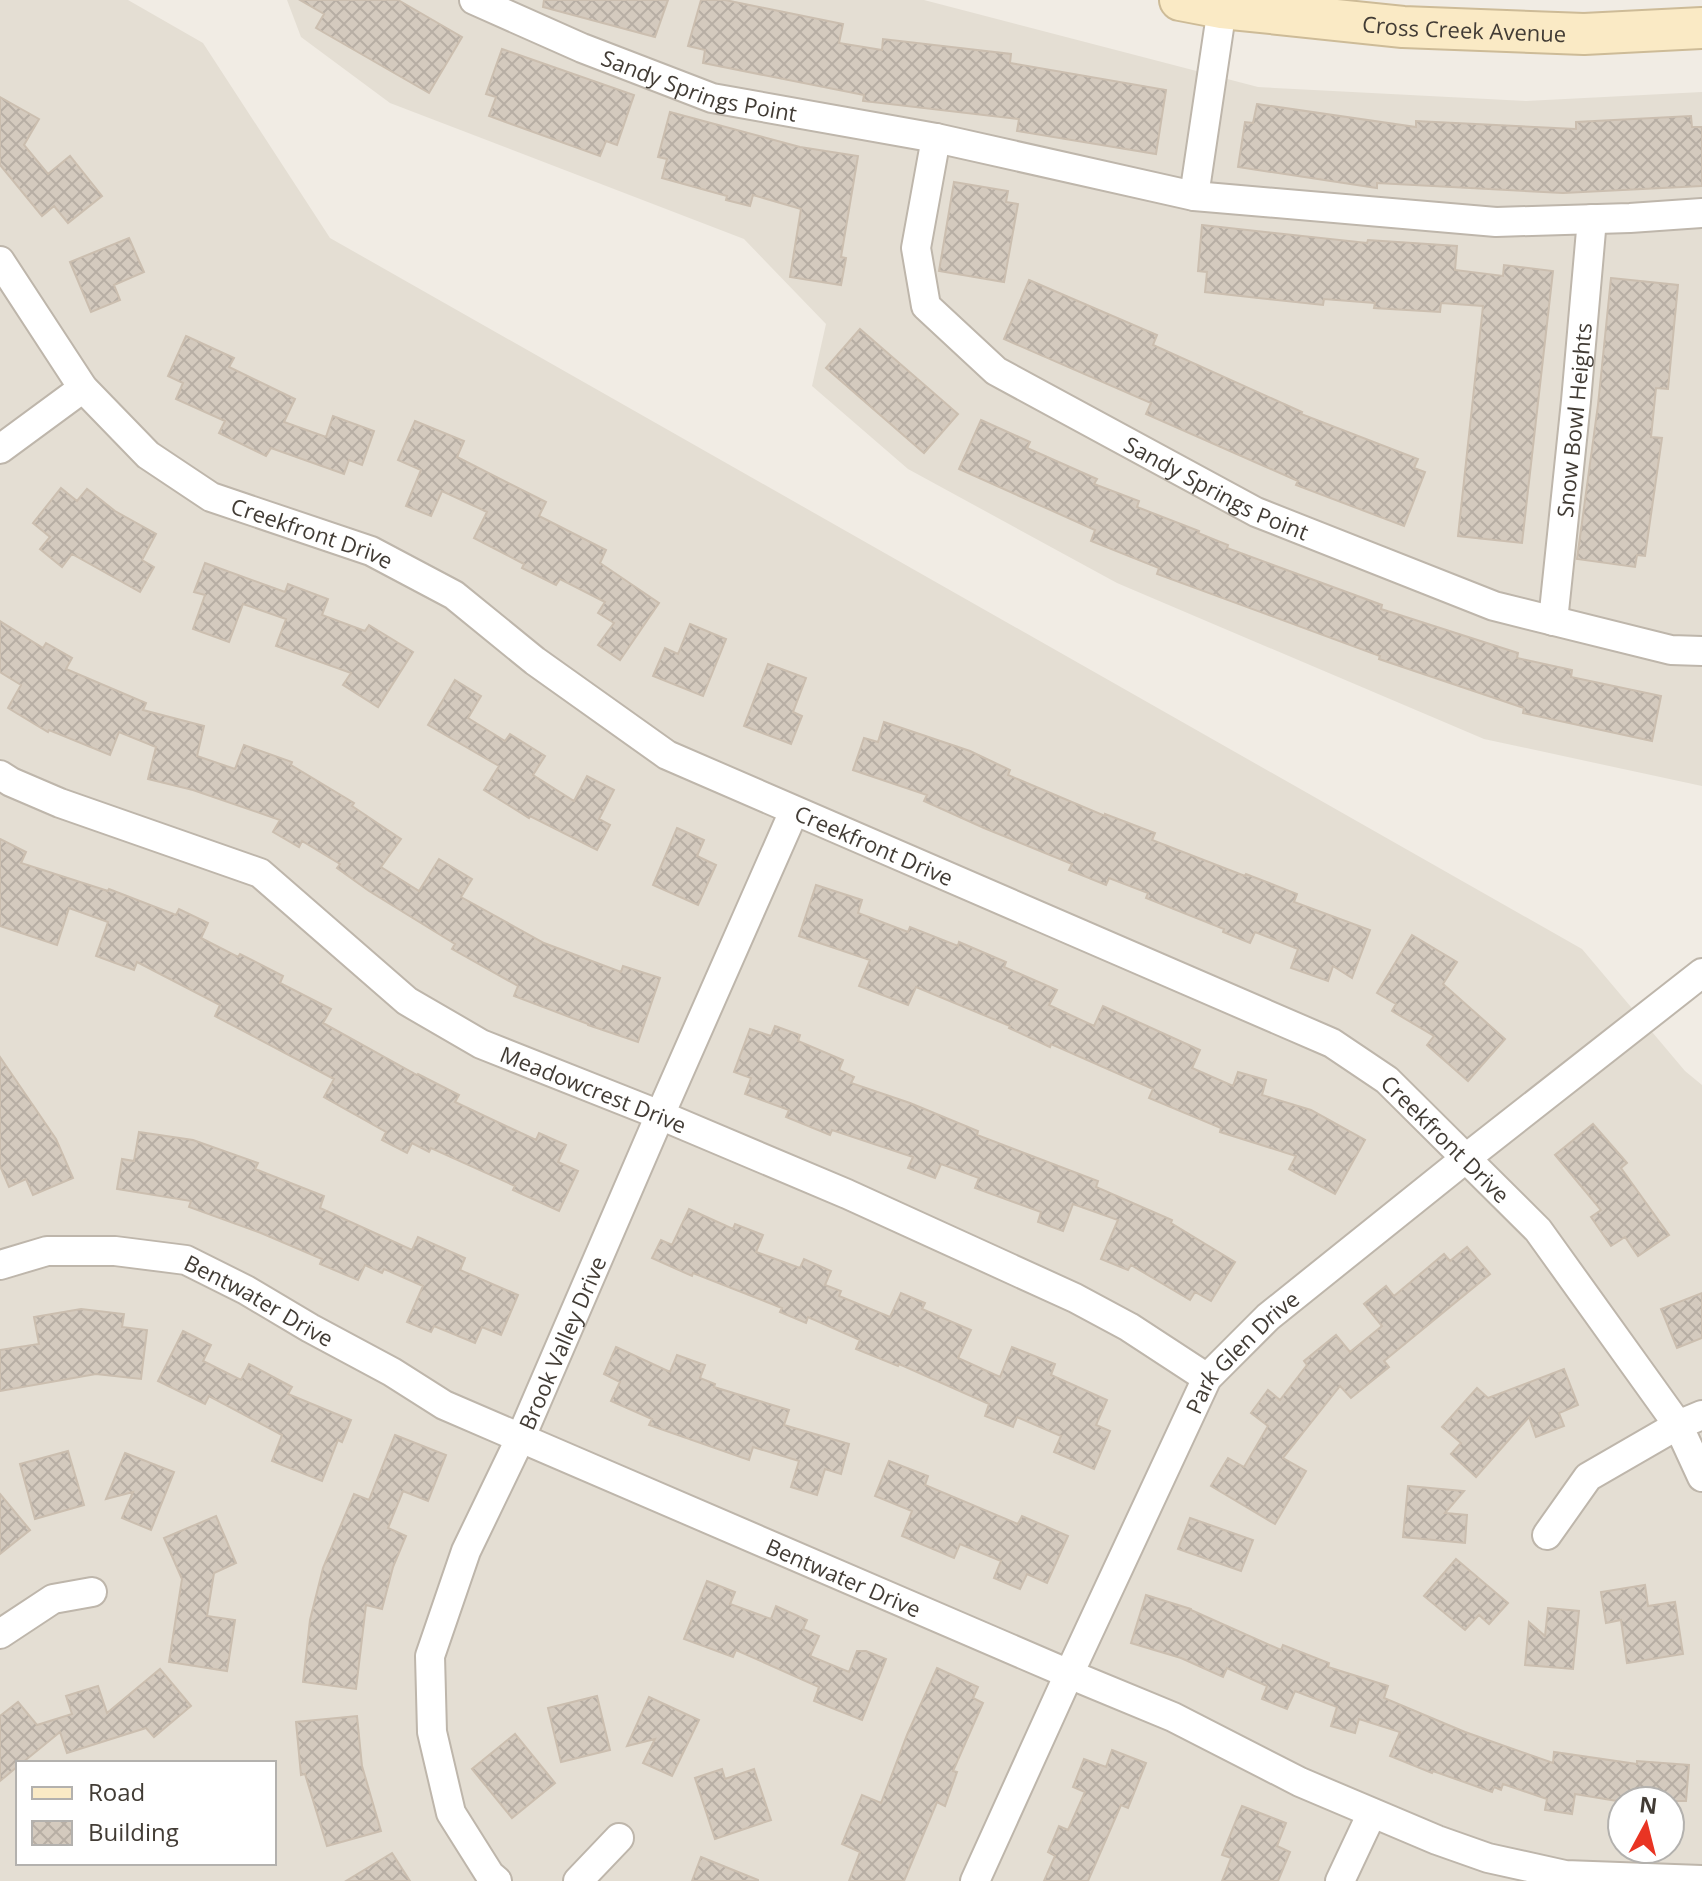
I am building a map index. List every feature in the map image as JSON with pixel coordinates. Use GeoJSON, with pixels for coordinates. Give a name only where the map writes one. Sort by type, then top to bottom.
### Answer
{"type":"FeatureCollection","features":[{"type":"Feature","properties":{"kind":"street","name":"Sandy Springs Point"},"geometry":{"type":"LineString","coordinates":[[474,0],[582,48],[712,98],[936,138],[1194,196],[1496,222],[1702,213]]}},
{"type":"Feature","properties":{"kind":"street","name":"Cross Creek Avenue"},"geometry":{"type":"LineString","coordinates":[[1180,0],[1222,8],[1403,27],[1584,34],[1702,28]]}},
{"type":"Feature","properties":{"kind":"street"},"geometry":{"type":"LineString","coordinates":[[1194,196],[1222,8]]}},
{"type":"Feature","properties":{"kind":"street","name":"Sandy Springs Point"},"geometry":{"type":"LineString","coordinates":[[936,138],[916,248],[926,306],[996,371],[1256,512],[1494,606],[1671,650],[1702,651]]}},
{"type":"Feature","properties":{"kind":"street","name":"Snow Bowl Heights"},"geometry":{"type":"LineString","coordinates":[[1553,621],[1592,219]]}},
{"type":"Feature","properties":{"kind":"street","name":"Creekfront Drive"},"geometry":{"type":"LineString","coordinates":[[0,261],[83,388],[148,455],[211,497],[371,551],[454,595],[535,661],[667,755],[1332,1043],[1387,1080],[1538,1230],[1690,1420],[1702,1477]]}},
{"type":"Feature","properties":{"kind":"street"},"geometry":{"type":"LineString","coordinates":[[0,449],[83,388]]}},
{"type":"Feature","properties":{"kind":"street","name":"Meadowcrest Drive"},"geometry":{"type":"LineString","coordinates":[[0,775],[60,803],[260,873],[407,1001],[481,1044],[847,1194],[1075,1298],[1129,1327],[1207,1378]]}},
{"type":"Feature","properties":{"kind":"street","name":"Brook Valley Drive"},"geometry":{"type":"LineString","coordinates":[[497,1881],[490,1875],[451,1813],[432,1732],[430,1656],[466,1551],[521,1437],[794,811]]}},
{"type":"Feature","properties":{"kind":"street","name":"Park Glen Drive"},"geometry":{"type":"LineString","coordinates":[[975,1881],[1207,1378],[1268,1317],[1702,973]]}},
{"type":"Feature","properties":{"kind":"street","name":"Bentwater Drive"},"geometry":{"type":"LineString","coordinates":[[0,1265],[47,1251],[115,1251],[186,1260],[392,1372],[444,1405],[1173,1717],[1300,1782],[1437,1840],[1488,1858],[1565,1875],[1702,1880]]}},
{"type":"Feature","properties":{"kind":"street"},"geometry":{"type":"LineString","coordinates":[[1547,1535],[1588,1477],[1690,1420]]}},
{"type":"Feature","properties":{"kind":"street"},"geometry":{"type":"LineString","coordinates":[[0,1634],[53,1599],[92,1592]]}},
{"type":"Feature","properties":{"kind":"street"},"geometry":{"type":"LineString","coordinates":[[1340,1881],[1372,1813]]}},
{"type":"Feature","properties":{"kind":"street"},"geometry":{"type":"LineString","coordinates":[[578,1881],[619,1838]]}},
{"type":"Feature","properties":{"kind":"shaded area"},"geometry":{"type":"Polygon","coordinates":[[[0,0],[128,0],[203,43],[330,238],[1582,949],[1685,1071],[1702,1085],[1702,1881],[0,1881],[0,0]]]}},
{"type":"Feature","properties":{"kind":"shaded area"},"geometry":{"type":"Polygon","coordinates":[[[287,0],[924,0],[1258,87],[1526,101],[1702,92],[1702,786],[1484,739],[1117,583],[908,469],[812,386],[826,324],[744,239],[390,103],[301,37],[287,0]]]}},
{"type":"Feature","properties":{"kind":"building"},"geometry":{"type":"Polygon","coordinates":[[[300,0],[398,0],[462,37],[429,93],[316,28],[324,14],[300,0]]]}},
{"type":"Feature","properties":{"kind":"building"},"geometry":{"type":"Polygon","coordinates":[[[544,0],[668,0],[655,37],[543,7],[544,0]]]}},
{"type":"Feature","properties":{"kind":"building"},"geometry":{"type":"Polygon","coordinates":[[[701,0],[725,0],[843,24],[839,43],[882,50],[883,39],[1011,54],[1010,63],[1166,90],[1156,154],[1017,131],[1019,119],[863,101],[864,95],[703,63],[705,50],[688,46],[701,0]]]}},
{"type":"Feature","properties":{"kind":"building"},"geometry":{"type":"Polygon","coordinates":[[[502,49],[634,95],[617,145],[606,141],[600,156],[489,116],[496,97],[486,94],[502,49]]]}},
{"type":"Feature","properties":{"kind":"building"},"geometry":{"type":"Polygon","coordinates":[[[0,97],[39,119],[24,145],[48,174],[70,156],[102,196],[68,223],[54,206],[42,216],[0,165],[0,97]]]}},
{"type":"Feature","properties":{"kind":"building"},"geometry":{"type":"Polygon","coordinates":[[[1257,104],[1416,127],[1416,121],[1576,129],[1576,122],[1691,116],[1692,127],[1702,127],[1702,186],[1563,193],[1377,183],[1377,188],[1238,167],[1245,122],[1253,123],[1257,104]]]}},
{"type":"Feature","properties":{"kind":"building"},"geometry":{"type":"Polygon","coordinates":[[[670,112],[800,147],[858,156],[841,257],[846,258],[841,285],[790,277],[801,209],[753,195],[750,206],[726,200],[727,196],[662,178],[667,159],[658,157],[670,112]]]}},
{"type":"Feature","properties":{"kind":"building"},"geometry":{"type":"Polygon","coordinates":[[[954,182],[1008,191],[1006,202],[1018,204],[1004,282],[939,271],[954,182]]]}},
{"type":"Feature","properties":{"kind":"building"},"geometry":{"type":"Polygon","coordinates":[[[1202,225],[1367,243],[1368,240],[1457,246],[1455,270],[1503,276],[1504,265],[1553,271],[1522,543],[1458,536],[1483,306],[1441,303],[1440,312],[1374,308],[1375,303],[1324,299],[1323,305],[1205,292],[1207,272],[1198,271],[1202,225]]]}},
{"type":"Feature","properties":{"kind":"building"},"geometry":{"type":"Polygon","coordinates":[[[129,238],[144,272],[114,285],[120,300],[91,312],[70,262],[129,238]]]}},
{"type":"Feature","properties":{"kind":"building"},"geometry":{"type":"Polygon","coordinates":[[[1611,278],[1678,285],[1668,389],[1656,388],[1651,437],[1662,438],[1645,556],[1637,555],[1635,567],[1577,559],[1611,278]]]}},
{"type":"Feature","properties":{"kind":"building"},"geometry":{"type":"Polygon","coordinates":[[[1029,280],[1157,335],[1153,345],[1301,414],[1418,459],[1414,468],[1425,472],[1404,526],[1296,485],[1298,481],[1146,414],[1151,403],[1004,339],[1029,280]]]}},
{"type":"Feature","properties":{"kind":"building"},"geometry":{"type":"Polygon","coordinates":[[[860,329],[958,414],[924,453],[826,368],[860,329]]]}},
{"type":"Feature","properties":{"kind":"building"},"geometry":{"type":"Polygon","coordinates":[[[186,336],[234,358],[229,367],[295,399],[284,422],[326,437],[333,416],[374,431],[362,465],[349,460],[344,474],[271,448],[266,456],[219,433],[225,421],[176,399],[183,383],[168,376],[186,336]]]}},
{"type":"Feature","properties":{"kind":"building"},"geometry":{"type":"Polygon","coordinates":[[[981,420],[1030,442],[1027,448],[1097,479],[1094,484],[1139,501],[1137,507],[1199,531],[1228,545],[1227,548],[1382,605],[1381,609],[1518,653],[1517,658],[1572,670],[1571,677],[1661,696],[1652,741],[1523,713],[1524,708],[1379,659],[1380,656],[1157,574],[1159,568],[1091,541],[1095,530],[959,469],[981,420]]]}},
{"type":"Feature","properties":{"kind":"building"},"geometry":{"type":"Polygon","coordinates":[[[415,421],[464,441],[457,457],[546,502],[539,516],[606,550],[600,563],[659,603],[620,660],[598,645],[614,623],[598,613],[605,602],[560,579],[556,585],[474,538],[487,512],[442,491],[431,516],[406,506],[421,470],[398,460],[415,421]]]}},
{"type":"Feature","properties":{"kind":"building"},"geometry":{"type":"Polygon","coordinates":[[[61,488],[77,501],[87,489],[115,511],[156,534],[142,560],[154,567],[140,592],[72,554],[62,567],[40,549],[50,537],[33,523],[61,488]]]}},
{"type":"Feature","properties":{"kind":"building"},"geometry":{"type":"Polygon","coordinates":[[[205,563],[285,592],[288,584],[328,599],[322,615],[365,631],[369,625],[413,652],[378,707],[343,685],[351,673],[276,646],[286,619],[243,604],[229,642],[193,629],[205,595],[194,592],[205,563]]]}},
{"type":"Feature","properties":{"kind":"building"},"geometry":{"type":"Polygon","coordinates":[[[0,621],[43,648],[46,643],[72,658],[66,669],[146,703],[143,710],[204,726],[197,756],[235,769],[244,745],[292,762],[291,765],[354,803],[352,806],[401,839],[381,867],[419,891],[439,859],[472,879],[461,897],[544,943],[621,972],[623,966],[660,978],[638,1042],[514,996],[518,986],[452,949],[455,944],[369,891],[337,868],[340,864],[302,841],[299,847],[273,832],[280,820],[193,790],[148,779],[156,747],[119,732],[110,755],[48,732],[8,708],[21,685],[0,672],[0,621]]]}},
{"type":"Feature","properties":{"kind":"building"},"geometry":{"type":"Polygon","coordinates":[[[690,624],[726,639],[703,696],[653,676],[665,648],[678,654],[690,624]]]}},
{"type":"Feature","properties":{"kind":"building"},"geometry":{"type":"Polygon","coordinates":[[[768,664],[806,678],[793,712],[802,716],[791,744],[744,726],[768,664]]]}},
{"type":"Feature","properties":{"kind":"building"},"geometry":{"type":"Polygon","coordinates":[[[455,680],[481,696],[468,718],[505,741],[510,734],[545,756],[533,775],[574,801],[587,776],[614,790],[599,819],[610,825],[597,850],[529,818],[484,790],[499,766],[428,725],[455,680]]]}},
{"type":"Feature","properties":{"kind":"building"},"geometry":{"type":"Polygon","coordinates":[[[884,722],[970,751],[1010,770],[1008,775],[1105,816],[1155,833],[1152,840],[1297,894],[1294,902],[1370,930],[1352,978],[1333,966],[1328,981],[1291,968],[1298,949],[1255,932],[1250,943],[1223,932],[1224,929],[1146,898],[1148,893],[1109,878],[1106,885],[1069,870],[1072,864],[924,801],[927,795],[853,770],[864,738],[878,742],[884,722]]]}},
{"type":"Feature","properties":{"kind":"building"},"geometry":{"type":"Polygon","coordinates":[[[677,828],[704,840],[697,856],[716,865],[698,905],[653,885],[677,828]]]}},
{"type":"Feature","properties":{"kind":"building"},"geometry":{"type":"Polygon","coordinates":[[[0,839],[26,852],[21,863],[109,889],[176,915],[179,909],[208,923],[201,938],[283,976],[280,983],[331,1009],[323,1023],[459,1095],[455,1102],[536,1140],[539,1133],[566,1145],[558,1162],[578,1171],[559,1211],[513,1190],[515,1186],[431,1148],[429,1152],[412,1143],[407,1153],[382,1140],[386,1132],[324,1097],[334,1079],[215,1016],[220,1005],[137,962],[134,970],[96,956],[108,922],[69,908],[57,945],[0,926],[0,839]]]}},
{"type":"Feature","properties":{"kind":"building"},"geometry":{"type":"Polygon","coordinates":[[[816,885],[862,900],[858,913],[908,932],[910,927],[958,946],[959,942],[1006,962],[1004,967],[1057,990],[1049,1005],[1094,1026],[1103,1006],[1200,1050],[1192,1068],[1233,1086],[1238,1072],[1266,1080],[1262,1095],[1311,1110],[1365,1140],[1335,1194],[1289,1169],[1296,1156],[1220,1132],[1221,1128],[1149,1098],[1153,1089],[1051,1044],[1050,1047],[1010,1026],[916,987],[908,1005],[859,986],[870,960],[799,936],[816,885]]]}},
{"type":"Feature","properties":{"kind":"building"},"geometry":{"type":"Polygon","coordinates":[[[1412,935],[1457,962],[1443,984],[1505,1039],[1468,1081],[1427,1045],[1434,1036],[1392,1011],[1396,1004],[1377,993],[1412,935]]]}},
{"type":"Feature","properties":{"kind":"building"},"geometry":{"type":"Polygon","coordinates":[[[775,1026],[800,1035],[798,1041],[843,1060],[839,1070],[854,1077],[851,1083],[910,1103],[978,1131],[977,1135],[1098,1181],[1096,1187],[1172,1220],[1171,1223],[1235,1262],[1211,1301],[1195,1292],[1190,1300],[1131,1265],[1128,1270],[1101,1259],[1118,1220],[1073,1204],[1063,1231],[1038,1222],[1041,1212],[975,1188],[979,1178],[941,1164],[935,1178],[908,1168],[913,1157],[832,1130],[830,1135],[786,1117],[789,1110],[745,1094],[751,1078],[734,1072],[750,1029],[771,1036],[775,1026]]]}},
{"type":"Feature","properties":{"kind":"building"},"geometry":{"type":"Polygon","coordinates":[[[0,1057],[56,1139],[73,1178],[33,1195],[26,1179],[9,1187],[0,1166],[0,1057]]]}},
{"type":"Feature","properties":{"kind":"building"},"geometry":{"type":"Polygon","coordinates":[[[1593,1124],[1627,1163],[1621,1168],[1669,1235],[1638,1256],[1625,1237],[1611,1246],[1591,1217],[1601,1210],[1555,1155],[1593,1124]]]}},
{"type":"Feature","properties":{"kind":"building"},"geometry":{"type":"Polygon","coordinates":[[[139,1132],[193,1140],[258,1163],[255,1169],[324,1196],[320,1208],[412,1250],[418,1237],[465,1258],[460,1270],[518,1295],[501,1335],[482,1327],[475,1343],[434,1326],[431,1332],[407,1322],[423,1286],[384,1269],[382,1273],[365,1265],[358,1280],[320,1264],[322,1259],[189,1207],[191,1201],[117,1189],[122,1159],[134,1161],[139,1132]]]}},
{"type":"Feature","properties":{"kind":"building"},"geometry":{"type":"Polygon","coordinates":[[[689,1209],[733,1229],[735,1224],[763,1235],[756,1252],[800,1268],[804,1259],[831,1271],[825,1285],[841,1291],[839,1296],[890,1317],[901,1293],[925,1303],[922,1309],[971,1330],[958,1358],[1000,1377],[1012,1347],[1055,1364],[1051,1375],[1107,1400],[1096,1425],[1110,1431],[1094,1469],[1054,1452],[1061,1436],[1017,1417],[1013,1427],[985,1416],[989,1404],[899,1364],[856,1349],[860,1340],[808,1317],[806,1323],[780,1312],[782,1308],[693,1273],[692,1276],[652,1258],[661,1240],[672,1245],[689,1209]]]}},
{"type":"Feature","properties":{"kind":"building"},"geometry":{"type":"Polygon","coordinates":[[[1467,1247],[1490,1274],[1384,1361],[1389,1367],[1351,1398],[1340,1386],[1283,1458],[1306,1471],[1275,1524],[1211,1486],[1228,1458],[1244,1467],[1268,1426],[1251,1413],[1268,1390],[1280,1400],[1307,1365],[1304,1361],[1336,1335],[1350,1352],[1382,1326],[1364,1304],[1386,1286],[1394,1296],[1444,1254],[1450,1261],[1467,1247]]]}},
{"type":"Feature","properties":{"kind":"building"},"geometry":{"type":"Polygon","coordinates":[[[1702,1293],[1702,1338],[1677,1348],[1661,1309],[1702,1293]]]}},
{"type":"Feature","properties":{"kind":"building"},"geometry":{"type":"Polygon","coordinates":[[[81,1309],[124,1314],[122,1327],[147,1330],[141,1379],[96,1374],[0,1391],[0,1350],[39,1344],[34,1317],[81,1309]]]}},
{"type":"Feature","properties":{"kind":"building"},"geometry":{"type":"Polygon","coordinates":[[[183,1331],[211,1345],[203,1361],[241,1380],[249,1364],[292,1387],[288,1394],[351,1420],[342,1442],[338,1440],[322,1481],[272,1461],[282,1435],[209,1396],[205,1404],[158,1381],[183,1331]]]}},
{"type":"Feature","properties":{"kind":"building"},"geometry":{"type":"Polygon","coordinates":[[[616,1347],[670,1372],[677,1355],[705,1365],[700,1378],[715,1384],[714,1387],[789,1410],[784,1425],[849,1444],[841,1474],[825,1469],[817,1495],[791,1487],[799,1461],[753,1447],[749,1460],[649,1425],[652,1419],[611,1401],[620,1382],[604,1374],[616,1347]]]}},
{"type":"Feature","properties":{"kind":"building"},"geometry":{"type":"Polygon","coordinates":[[[1564,1369],[1578,1405],[1559,1413],[1564,1426],[1536,1437],[1529,1417],[1476,1477],[1451,1454],[1461,1443],[1442,1427],[1477,1388],[1488,1398],[1564,1369]]]}},
{"type":"Feature","properties":{"kind":"building"},"geometry":{"type":"Polygon","coordinates":[[[395,1435],[446,1455],[428,1501],[403,1491],[388,1528],[406,1536],[393,1567],[382,1609],[366,1605],[356,1689],[303,1682],[310,1620],[323,1568],[354,1494],[369,1500],[395,1435]]]}},
{"type":"Feature","properties":{"kind":"building"},"geometry":{"type":"Polygon","coordinates":[[[68,1451],[84,1505],[35,1519],[20,1464],[68,1451]]]}},
{"type":"Feature","properties":{"kind":"building"},"geometry":{"type":"Polygon","coordinates":[[[125,1453],[174,1472],[151,1530],[122,1518],[133,1492],[106,1499],[125,1453]]]}},
{"type":"Feature","properties":{"kind":"building"},"geometry":{"type":"Polygon","coordinates":[[[889,1461],[928,1476],[925,1485],[1018,1524],[1022,1516],[1068,1536],[1047,1583],[1027,1574],[1020,1589],[994,1578],[1001,1561],[960,1544],[954,1558],[902,1536],[912,1511],[875,1496],[889,1461]]]}},
{"type":"Feature","properties":{"kind":"building"},"geometry":{"type":"Polygon","coordinates":[[[1408,1486],[1464,1491],[1445,1513],[1467,1515],[1465,1543],[1403,1537],[1408,1486]]]}},
{"type":"Feature","properties":{"kind":"building"},"geometry":{"type":"Polygon","coordinates":[[[0,1494],[30,1530],[0,1554],[0,1494]]]}},
{"type":"Feature","properties":{"kind":"building"},"geometry":{"type":"Polygon","coordinates":[[[216,1516],[236,1563],[214,1573],[207,1616],[235,1620],[227,1671],[169,1662],[182,1579],[164,1538],[216,1516]]]}},
{"type":"Feature","properties":{"kind":"building"},"geometry":{"type":"Polygon","coordinates":[[[1190,1518],[1253,1540],[1241,1571],[1178,1549],[1190,1518]]]}},
{"type":"Feature","properties":{"kind":"building"},"geometry":{"type":"Polygon","coordinates":[[[1456,1559],[1508,1603],[1489,1624],[1479,1615],[1465,1630],[1424,1596],[1456,1559]]]}},
{"type":"Feature","properties":{"kind":"building"},"geometry":{"type":"Polygon","coordinates":[[[707,1581],[735,1592],[730,1604],[771,1619],[776,1606],[807,1620],[803,1629],[819,1636],[810,1656],[849,1672],[857,1651],[886,1659],[862,1720],[814,1701],[819,1687],[736,1650],[733,1657],[684,1639],[707,1581]]]}},
{"type":"Feature","properties":{"kind":"building"},"geometry":{"type":"Polygon","coordinates":[[[1645,1585],[1648,1606],[1675,1602],[1683,1654],[1627,1663],[1621,1620],[1606,1623],[1601,1592],[1645,1585]]]}},
{"type":"Feature","properties":{"kind":"building"},"geometry":{"type":"Polygon","coordinates":[[[1146,1595],[1191,1609],[1281,1650],[1283,1645],[1329,1663],[1328,1667],[1388,1686],[1384,1698],[1465,1732],[1553,1763],[1554,1752],[1637,1764],[1637,1761],[1689,1765],[1686,1801],[1686,1785],[1606,1785],[1606,1799],[1575,1794],[1572,1814],[1545,1810],[1547,1799],[1503,1784],[1501,1790],[1494,1787],[1492,1792],[1390,1756],[1400,1732],[1359,1719],[1355,1733],[1331,1726],[1337,1707],[1295,1691],[1287,1709],[1262,1699],[1267,1686],[1227,1668],[1223,1677],[1181,1658],[1131,1643],[1146,1595]]]}},
{"type":"Feature","properties":{"kind":"building"},"geometry":{"type":"Polygon","coordinates":[[[1548,1608],[1579,1611],[1573,1669],[1525,1665],[1529,1622],[1545,1636],[1548,1608]]]}},
{"type":"Feature","properties":{"kind":"building"},"geometry":{"type":"Polygon","coordinates":[[[937,1668],[978,1687],[973,1698],[983,1703],[953,1771],[957,1772],[945,1806],[937,1802],[904,1881],[849,1881],[860,1852],[842,1844],[862,1795],[881,1803],[937,1668]]]}},
{"type":"Feature","properties":{"kind":"building"},"geometry":{"type":"Polygon","coordinates":[[[160,1669],[191,1706],[154,1737],[146,1728],[67,1753],[60,1732],[24,1761],[16,1761],[16,1768],[0,1781],[0,1716],[18,1702],[37,1725],[72,1714],[66,1696],[98,1686],[107,1713],[160,1669]]]}},
{"type":"Feature","properties":{"kind":"building"},"geometry":{"type":"Polygon","coordinates":[[[597,1696],[610,1750],[561,1762],[548,1708],[597,1696]]]}},
{"type":"Feature","properties":{"kind":"building"},"geometry":{"type":"Polygon","coordinates":[[[649,1697],[699,1720],[672,1776],[643,1763],[655,1739],[627,1746],[649,1697]]]}},
{"type":"Feature","properties":{"kind":"building"},"geometry":{"type":"Polygon","coordinates":[[[357,1716],[362,1766],[381,1831],[327,1846],[305,1774],[301,1775],[296,1722],[357,1716]]]}},
{"type":"Feature","properties":{"kind":"building"},"geometry":{"type":"Polygon","coordinates":[[[515,1734],[555,1783],[512,1818],[472,1769],[515,1734]]]}},
{"type":"Feature","properties":{"kind":"building"},"geometry":{"type":"Polygon","coordinates":[[[1112,1750],[1146,1763],[1128,1808],[1121,1805],[1088,1881],[1044,1881],[1055,1856],[1048,1852],[1059,1826],[1068,1830],[1085,1792],[1073,1787],[1084,1759],[1106,1767],[1112,1750]]]}},
{"type":"Feature","properties":{"kind":"building"},"geometry":{"type":"Polygon","coordinates":[[[722,1769],[725,1779],[754,1769],[771,1820],[715,1839],[695,1778],[722,1769]]]}},
{"type":"Feature","properties":{"kind":"building"},"geometry":{"type":"Polygon","coordinates":[[[1242,1806],[1286,1823],[1277,1846],[1290,1852],[1278,1881],[1222,1881],[1231,1858],[1222,1855],[1242,1806]]]}},
{"type":"Feature","properties":{"kind":"building"},"geometry":{"type":"Polygon","coordinates":[[[392,1853],[410,1881],[346,1881],[392,1853]]]}},
{"type":"Feature","properties":{"kind":"building"},"geometry":{"type":"Polygon","coordinates":[[[701,1857],[758,1880],[758,1881],[692,1881],[701,1857]]]}}]}
